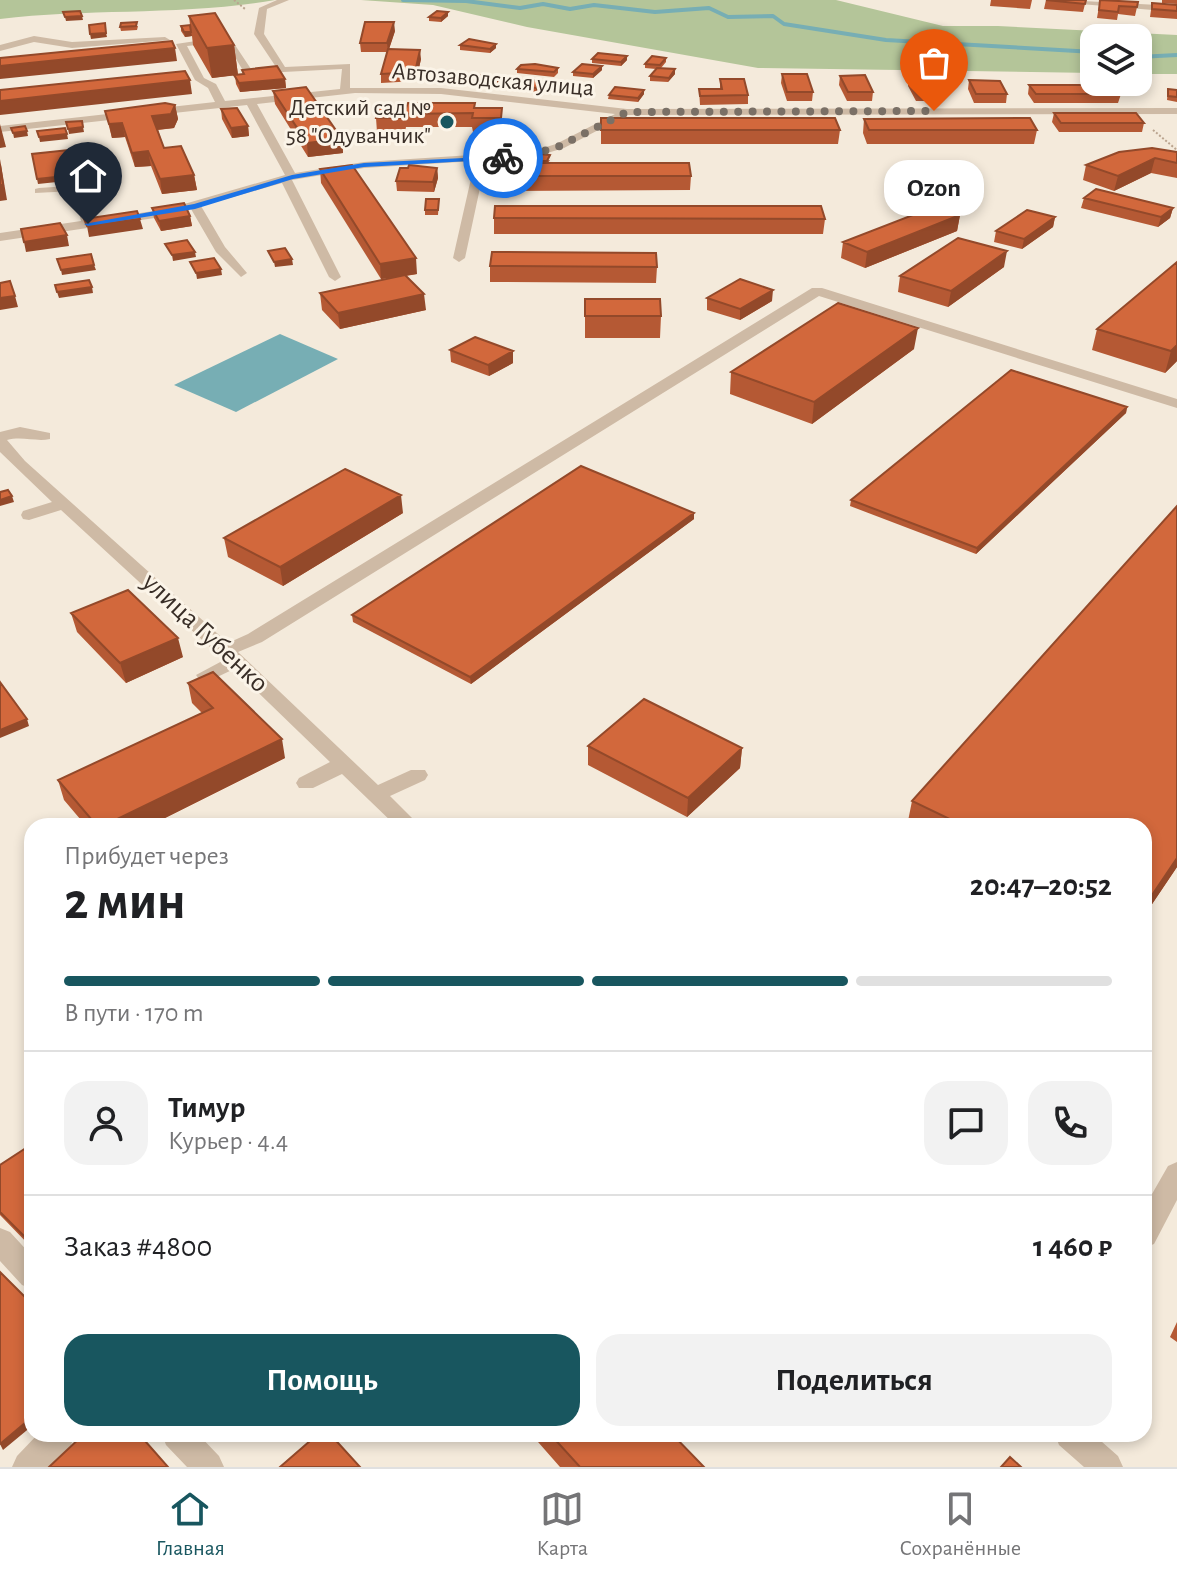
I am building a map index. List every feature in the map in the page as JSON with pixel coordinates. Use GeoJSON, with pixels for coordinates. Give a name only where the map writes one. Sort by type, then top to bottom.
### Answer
{"type":"FeatureCollection","features":[{"type":"Feature","properties":{"kind":"street"},"geometry":{"type":"LineString","coordinates":[[282,69],[259,34],[263,8],[285,0]]}},
{"type":"Feature","properties":{"kind":"street"},"geometry":{"type":"LineString","coordinates":[[1068,0],[1177,9]]}},
{"type":"Feature","properties":{"kind":"street"},"geometry":{"type":"LineString","coordinates":[[0,48],[34,39],[72,45],[165,40]]}},
{"type":"Feature","properties":{"kind":"street"},"geometry":{"type":"LineString","coordinates":[[221,104],[212,86],[200,80],[181,44],[229,39],[248,72],[347,66],[345,90]]}},
{"type":"Feature","properties":{"kind":"street","name":"Автозаводская улица"},"geometry":{"type":"LineString","coordinates":[[0,129],[345,90],[441,91],[627,112],[1177,111]]}},
{"type":"Feature","properties":{"kind":"street"},"geometry":{"type":"LineString","coordinates":[[250,101],[335,277]]}},
{"type":"Feature","properties":{"kind":"street"},"geometry":{"type":"LineString","coordinates":[[0,237],[195,206],[289,178],[390,162],[534,154],[560,146],[627,112]]}},
{"type":"Feature","properties":{"kind":"street"},"geometry":{"type":"LineString","coordinates":[[459,258],[481,159]]}},
{"type":"Feature","properties":{"kind":"street"},"geometry":{"type":"LineString","coordinates":[[39,191],[79,187],[92,221]]}},
{"type":"Feature","properties":{"kind":"street"},"geometry":{"type":"LineString","coordinates":[[92,195],[92,221]]}},
{"type":"Feature","properties":{"kind":"street"},"geometry":{"type":"LineString","coordinates":[[195,206],[220,249],[241,273]]}},
{"type":"Feature","properties":{"kind":"street"},"geometry":{"type":"LineString","coordinates":[[206,675],[255,638],[817,291],[1177,404]]}},
{"type":"Feature","properties":{"kind":"street"},"geometry":{"type":"LineString","coordinates":[[1,442],[20,432],[45,436]]}},
{"type":"Feature","properties":{"kind":"street","name":"улица Губенко"},"geometry":{"type":"LineString","coordinates":[[1,442],[19,464],[230,656],[401,818]]}},
{"type":"Feature","properties":{"kind":"street"},"geometry":{"type":"LineString","coordinates":[[0,470],[19,464]]}},
{"type":"Feature","properties":{"kind":"street"},"geometry":{"type":"LineString","coordinates":[[29,515],[64,504]]}},
{"type":"Feature","properties":{"kind":"street"},"geometry":{"type":"LineString","coordinates":[[306,783],[344,764]]}},
{"type":"Feature","properties":{"kind":"street"},"geometry":{"type":"LineString","coordinates":[[376,794],[418,775]]}},
{"type":"Feature","properties":{"kind":"street"},"geometry":{"type":"LineString","coordinates":[[1152,1220],[1177,1174]]}},
{"type":"Feature","properties":{"kind":"street"},"geometry":{"type":"LineString","coordinates":[[0,1241],[24,1267]]}},
{"type":"Feature","properties":{"kind":"street"},"geometry":{"type":"LineString","coordinates":[[28,1467],[52,1442]]}},
{"type":"Feature","properties":{"kind":"street"},"geometry":{"type":"LineString","coordinates":[[185,1442],[208,1467]]}},
{"type":"Feature","properties":{"kind":"street"},"geometry":{"type":"LineString","coordinates":[[1079,1442],[1107,1467]]}},
{"type":"Feature","properties":{"kind":"green space"},"geometry":{"type":"Polygon","coordinates":[[[0,0],[275,0],[207,8],[0,19],[0,0]]]}},
{"type":"Feature","properties":{"kind":"green space"},"geometry":{"type":"Polygon","coordinates":[[[361,0],[836,0],[943,26],[1080,30],[1080,73],[758,68],[527,27],[433,5],[361,0]]]}},
{"type":"Feature","properties":{"kind":"green space"},"geometry":{"type":"Polygon","coordinates":[[[1152,34],[1177,35],[1177,74],[1152,74],[1152,34]]]}},
{"type":"Feature","properties":{"kind":"water"},"geometry":{"type":"Polygon","coordinates":[[[280,334],[338,359],[236,412],[174,385],[280,334]]]}},
{"type":"Feature","properties":{"kind":"building"},"geometry":{"type":"Polygon","coordinates":[[[1046,0],[1086,0],[1085,4],[1046,0]]]}},
{"type":"Feature","properties":{"kind":"building"},"geometry":{"type":"Polygon","coordinates":[[[1100,0],[1138,2],[1137,7],[1119,6],[1118,12],[1099,10],[1100,0]]]}},
{"type":"Feature","properties":{"kind":"building"},"geometry":{"type":"Polygon","coordinates":[[[1152,3],[1177,5],[1177,11],[1152,9],[1152,3]]]}},
{"type":"Feature","properties":{"kind":"building"},"geometry":{"type":"Polygon","coordinates":[[[80,11],[82,16],[65,17],[63,12],[80,11]]]}},
{"type":"Feature","properties":{"kind":"building"},"geometry":{"type":"Polygon","coordinates":[[[437,11],[448,12],[441,18],[429,17],[437,11]]]}},
{"type":"Feature","properties":{"kind":"building"},"geometry":{"type":"Polygon","coordinates":[[[215,13],[234,45],[207,48],[189,16],[215,13]]]}},
{"type":"Feature","properties":{"kind":"building"},"geometry":{"type":"Polygon","coordinates":[[[137,22],[136,26],[120,27],[121,23],[137,22]]]}},
{"type":"Feature","properties":{"kind":"building"},"geometry":{"type":"Polygon","coordinates":[[[365,22],[394,22],[387,43],[360,43],[365,22]]]}},
{"type":"Feature","properties":{"kind":"building"},"geometry":{"type":"Polygon","coordinates":[[[105,23],[106,33],[90,34],[89,25],[105,23]]]}},
{"type":"Feature","properties":{"kind":"building"},"geometry":{"type":"Polygon","coordinates":[[[190,25],[191,32],[184,32],[181,26],[190,25]]]}},
{"type":"Feature","properties":{"kind":"building"},"geometry":{"type":"Polygon","coordinates":[[[469,39],[496,44],[490,49],[460,45],[469,39]]]}},
{"type":"Feature","properties":{"kind":"building"},"geometry":{"type":"Polygon","coordinates":[[[172,41],[175,48],[0,66],[0,58],[172,41]]]}},
{"type":"Feature","properties":{"kind":"building"},"geometry":{"type":"Polygon","coordinates":[[[388,49],[420,50],[415,72],[381,74],[388,49]]]}},
{"type":"Feature","properties":{"kind":"building"},"geometry":{"type":"Polygon","coordinates":[[[598,53],[627,56],[621,62],[592,59],[598,53]]]}},
{"type":"Feature","properties":{"kind":"building"},"geometry":{"type":"Polygon","coordinates":[[[652,56],[666,58],[660,65],[645,64],[652,56]]]}},
{"type":"Feature","properties":{"kind":"building"},"geometry":{"type":"Polygon","coordinates":[[[582,64],[602,66],[593,74],[573,72],[582,64]]]}},
{"type":"Feature","properties":{"kind":"building"},"geometry":{"type":"Polygon","coordinates":[[[521,65],[558,68],[554,72],[517,69],[521,65]]]}},
{"type":"Feature","properties":{"kind":"building"},"geometry":{"type":"Polygon","coordinates":[[[277,66],[285,79],[239,83],[234,75],[244,74],[242,70],[277,66]]]}},
{"type":"Feature","properties":{"kind":"building"},"geometry":{"type":"Polygon","coordinates":[[[657,68],[675,69],[669,78],[650,76],[657,68]]]}},
{"type":"Feature","properties":{"kind":"building"},"geometry":{"type":"Polygon","coordinates":[[[185,71],[190,80],[0,101],[0,90],[185,71]]]}},
{"type":"Feature","properties":{"kind":"building"},"geometry":{"type":"Polygon","coordinates":[[[782,74],[807,74],[813,92],[787,92],[782,74]]]}},
{"type":"Feature","properties":{"kind":"building"},"geometry":{"type":"Polygon","coordinates":[[[481,75],[499,77],[491,83],[473,81],[481,75]]]}},
{"type":"Feature","properties":{"kind":"building"},"geometry":{"type":"Polygon","coordinates":[[[865,75],[873,92],[848,92],[840,76],[865,75]]]}},
{"type":"Feature","properties":{"kind":"building"},"geometry":{"type":"Polygon","coordinates":[[[909,77],[937,77],[945,92],[917,92],[909,77]]]}},
{"type":"Feature","properties":{"kind":"building"},"geometry":{"type":"Polygon","coordinates":[[[522,79],[543,81],[536,88],[515,85],[522,79]]]}},
{"type":"Feature","properties":{"kind":"building"},"geometry":{"type":"Polygon","coordinates":[[[720,79],[744,79],[748,95],[700,96],[699,89],[722,89],[720,79]]]}},
{"type":"Feature","properties":{"kind":"building"},"geometry":{"type":"Polygon","coordinates":[[[969,80],[1000,81],[1007,94],[976,94],[969,80]]]}},
{"type":"Feature","properties":{"kind":"building"},"geometry":{"type":"Polygon","coordinates":[[[565,84],[592,86],[587,92],[560,90],[565,84]]]}},
{"type":"Feature","properties":{"kind":"building"},"geometry":{"type":"Polygon","coordinates":[[[1029,85],[1080,85],[1080,94],[1036,94],[1029,85]]]}},
{"type":"Feature","properties":{"kind":"building"},"geometry":{"type":"Polygon","coordinates":[[[306,87],[342,139],[307,143],[273,91],[306,87]]]}},
{"type":"Feature","properties":{"kind":"building"},"geometry":{"type":"Polygon","coordinates":[[[615,87],[644,90],[638,98],[609,95],[615,87]]]}},
{"type":"Feature","properties":{"kind":"building"},"geometry":{"type":"Polygon","coordinates":[[[1168,89],[1177,90],[1177,97],[1168,96],[1168,89]]]}},
{"type":"Feature","properties":{"kind":"building"},"geometry":{"type":"Polygon","coordinates":[[[165,103],[175,105],[171,114],[152,116],[164,148],[181,146],[194,175],[160,179],[148,151],[132,153],[122,123],[109,124],[105,111],[165,103]]]}},
{"type":"Feature","properties":{"kind":"building"},"geometry":{"type":"Polygon","coordinates":[[[408,103],[475,103],[474,108],[502,108],[501,118],[472,118],[473,113],[405,114],[404,118],[376,118],[379,108],[406,108],[408,103]]]}},
{"type":"Feature","properties":{"kind":"building"},"geometry":{"type":"Polygon","coordinates":[[[237,108],[248,126],[231,128],[221,109],[237,108]]]}},
{"type":"Feature","properties":{"kind":"building"},"geometry":{"type":"Polygon","coordinates":[[[1054,113],[1136,113],[1144,123],[1061,123],[1054,113]]]}},
{"type":"Feature","properties":{"kind":"building"},"geometry":{"type":"Polygon","coordinates":[[[601,118],[835,118],[840,130],[601,130],[601,118]]]}},
{"type":"Feature","properties":{"kind":"building"},"geometry":{"type":"Polygon","coordinates":[[[1030,118],[1037,130],[869,130],[864,119],[1030,118]]]}},
{"type":"Feature","properties":{"kind":"building"},"geometry":{"type":"Polygon","coordinates":[[[82,121],[83,127],[68,129],[66,122],[82,121]]]}},
{"type":"Feature","properties":{"kind":"building"},"geometry":{"type":"Polygon","coordinates":[[[25,126],[27,131],[13,133],[11,128],[25,126]]]}},
{"type":"Feature","properties":{"kind":"building"},"geometry":{"type":"Polygon","coordinates":[[[65,128],[67,134],[39,137],[37,131],[65,128]]]}},
{"type":"Feature","properties":{"kind":"building"},"geometry":{"type":"Polygon","coordinates":[[[1152,148],[1177,152],[1177,163],[1155,158],[1118,176],[1086,165],[1119,152],[1152,148]]]}},
{"type":"Feature","properties":{"kind":"building"},"geometry":{"type":"Polygon","coordinates":[[[78,149],[84,174],[37,179],[32,154],[78,149]]]}},
{"type":"Feature","properties":{"kind":"building"},"geometry":{"type":"Polygon","coordinates":[[[540,154],[550,155],[547,161],[537,161],[540,154]]]}},
{"type":"Feature","properties":{"kind":"building"},"geometry":{"type":"Polygon","coordinates":[[[505,163],[689,163],[691,176],[503,176],[505,163]]]}},
{"type":"Feature","properties":{"kind":"building"},"geometry":{"type":"Polygon","coordinates":[[[352,165],[416,258],[380,264],[320,169],[352,165]]]}},
{"type":"Feature","properties":{"kind":"building"},"geometry":{"type":"Polygon","coordinates":[[[409,165],[437,168],[433,182],[396,181],[400,168],[408,168],[409,165]]]}},
{"type":"Feature","properties":{"kind":"building"},"geometry":{"type":"Polygon","coordinates":[[[1096,189],[1173,208],[1161,217],[1084,198],[1096,189]]]}},
{"type":"Feature","properties":{"kind":"building"},"geometry":{"type":"Polygon","coordinates":[[[426,199],[439,199],[438,210],[425,210],[426,199]]]}},
{"type":"Feature","properties":{"kind":"building"},"geometry":{"type":"Polygon","coordinates":[[[184,203],[190,216],[159,221],[152,208],[184,203]]]}},
{"type":"Feature","properties":{"kind":"building"},"geometry":{"type":"Polygon","coordinates":[[[495,206],[821,206],[825,219],[494,218],[495,206]]]}},
{"type":"Feature","properties":{"kind":"building"},"geometry":{"type":"Polygon","coordinates":[[[936,206],[960,215],[867,252],[843,242],[936,206]]]}},
{"type":"Feature","properties":{"kind":"building"},"geometry":{"type":"Polygon","coordinates":[[[1027,210],[1055,217],[1024,239],[996,231],[1027,210]]]}},
{"type":"Feature","properties":{"kind":"building"},"geometry":{"type":"Polygon","coordinates":[[[137,211],[140,219],[87,226],[84,219],[137,211]]]}},
{"type":"Feature","properties":{"kind":"building"},"geometry":{"type":"Polygon","coordinates":[[[60,223],[67,235],[24,242],[21,229],[60,223]]]}},
{"type":"Feature","properties":{"kind":"building"},"geometry":{"type":"Polygon","coordinates":[[[958,238],[1007,251],[951,291],[900,276],[958,238]]]}},
{"type":"Feature","properties":{"kind":"building"},"geometry":{"type":"Polygon","coordinates":[[[187,240],[195,252],[172,255],[165,244],[187,240]]]}},
{"type":"Feature","properties":{"kind":"building"},"geometry":{"type":"Polygon","coordinates":[[[285,248],[292,259],[274,262],[268,251],[285,248]]]}},
{"type":"Feature","properties":{"kind":"building"},"geometry":{"type":"Polygon","coordinates":[[[492,252],[656,253],[657,267],[490,266],[492,252]]]}},
{"type":"Feature","properties":{"kind":"building"},"geometry":{"type":"Polygon","coordinates":[[[91,254],[94,265],[61,270],[57,259],[91,254]]]}},
{"type":"Feature","properties":{"kind":"building"},"geometry":{"type":"Polygon","coordinates":[[[214,258],[221,269],[196,273],[190,262],[214,258]]]}},
{"type":"Feature","properties":{"kind":"building"},"geometry":{"type":"Polygon","coordinates":[[[1177,262],[1177,345],[1171,351],[1097,329],[1177,262]]]}},
{"type":"Feature","properties":{"kind":"building"},"geometry":{"type":"Polygon","coordinates":[[[405,275],[424,294],[338,313],[320,293],[405,275]]]}},
{"type":"Feature","properties":{"kind":"building"},"geometry":{"type":"Polygon","coordinates":[[[740,279],[773,290],[740,309],[707,298],[740,279]]]}},
{"type":"Feature","properties":{"kind":"building"},"geometry":{"type":"Polygon","coordinates":[[[89,280],[92,287],[57,292],[55,285],[89,280]]]}},
{"type":"Feature","properties":{"kind":"building"},"geometry":{"type":"Polygon","coordinates":[[[10,281],[15,296],[0,298],[0,283],[10,281]]]}},
{"type":"Feature","properties":{"kind":"building"},"geometry":{"type":"Polygon","coordinates":[[[585,299],[660,299],[661,316],[585,316],[585,299]]]}},
{"type":"Feature","properties":{"kind":"building"},"geometry":{"type":"Polygon","coordinates":[[[838,303],[918,328],[814,402],[731,372],[838,303]]]}},
{"type":"Feature","properties":{"kind":"building"},"geometry":{"type":"Polygon","coordinates":[[[475,337],[513,351],[488,365],[450,350],[475,337]]]}},
{"type":"Feature","properties":{"kind":"building"},"geometry":{"type":"Polygon","coordinates":[[[1011,370],[1127,407],[977,548],[851,500],[1011,370]]]}},
{"type":"Feature","properties":{"kind":"building"},"geometry":{"type":"Polygon","coordinates":[[[581,466],[694,513],[470,677],[352,615],[581,466]]]}},
{"type":"Feature","properties":{"kind":"building"},"geometry":{"type":"Polygon","coordinates":[[[345,469],[401,495],[280,567],[224,538],[345,469]]]}},
{"type":"Feature","properties":{"kind":"building"},"geometry":{"type":"Polygon","coordinates":[[[8,490],[12,496],[0,500],[0,492],[8,490]]]}},
{"type":"Feature","properties":{"kind":"building"},"geometry":{"type":"Polygon","coordinates":[[[1177,506],[1177,858],[1152,895],[1152,818],[947,818],[912,801],[1177,506]]]}},
{"type":"Feature","properties":{"kind":"building"},"geometry":{"type":"Polygon","coordinates":[[[128,590],[178,638],[120,663],[71,613],[128,590]]]}},
{"type":"Feature","properties":{"kind":"building"},"geometry":{"type":"Polygon","coordinates":[[[213,672],[282,739],[119,818],[90,818],[58,780],[213,708],[188,683],[213,672]]]}},
{"type":"Feature","properties":{"kind":"building"},"geometry":{"type":"Polygon","coordinates":[[[0,682],[27,719],[0,730],[0,682]]]}},
{"type":"Feature","properties":{"kind":"building"},"geometry":{"type":"Polygon","coordinates":[[[644,699],[742,748],[688,798],[588,746],[644,699]]]}},
{"type":"Feature","properties":{"kind":"building"},"geometry":{"type":"Polygon","coordinates":[[[24,1149],[24,1236],[0,1212],[0,1165],[24,1149]]]}},
{"type":"Feature","properties":{"kind":"building"},"geometry":{"type":"Polygon","coordinates":[[[0,1272],[24,1296],[24,1424],[0,1444],[0,1272]]]}},
{"type":"Feature","properties":{"kind":"building"},"geometry":{"type":"Polygon","coordinates":[[[76,1442],[146,1442],[168,1467],[49,1467],[76,1442]]]}},
{"type":"Feature","properties":{"kind":"building"},"geometry":{"type":"Polygon","coordinates":[[[309,1442],[337,1442],[360,1467],[280,1467],[309,1442]]]}},
{"type":"Feature","properties":{"kind":"building"},"geometry":{"type":"Polygon","coordinates":[[[557,1442],[680,1442],[704,1467],[580,1467],[557,1442]]]}},
{"type":"Feature","properties":{"kind":"building"},"geometry":{"type":"Polygon","coordinates":[[[1010,1457],[1021,1467],[1001,1467],[1010,1457]]]}},
{"type":"Feature","properties":{"kind":"waterway"},"geometry":{"type":"LineString","coordinates":[[403,0],[466,1],[520,8],[543,4],[570,9],[594,5],[655,12],[709,8],[728,17],[773,16],[784,24],[886,40],[1080,51]]}},
{"type":"Feature","properties":{"kind":"waterway"},"geometry":{"type":"LineString","coordinates":[[1152,56],[1177,55]]}},
{"type":"Feature","properties":{"kind":"way so far"},"geometry":{"type":"LineString","coordinates":[[503,158],[534,154],[560,146],[627,112],[934,111]]}},
{"type":"Feature","properties":{"kind":"place","name":"Ozon"},"geometry":{"type":"Point","coordinates":[934,111]}},
{"type":"Feature","properties":{"kind":"place","name":"Детский сад № 58 \"Одуванчик\""},"geometry":{"type":"Point","coordinates":[447,122]}},
{"type":"Feature","properties":{"kind":"route"},"geometry":{"type":"LineString","coordinates":[[88,224],[168,212],[292,177],[364,165],[503,158]]}}]}
